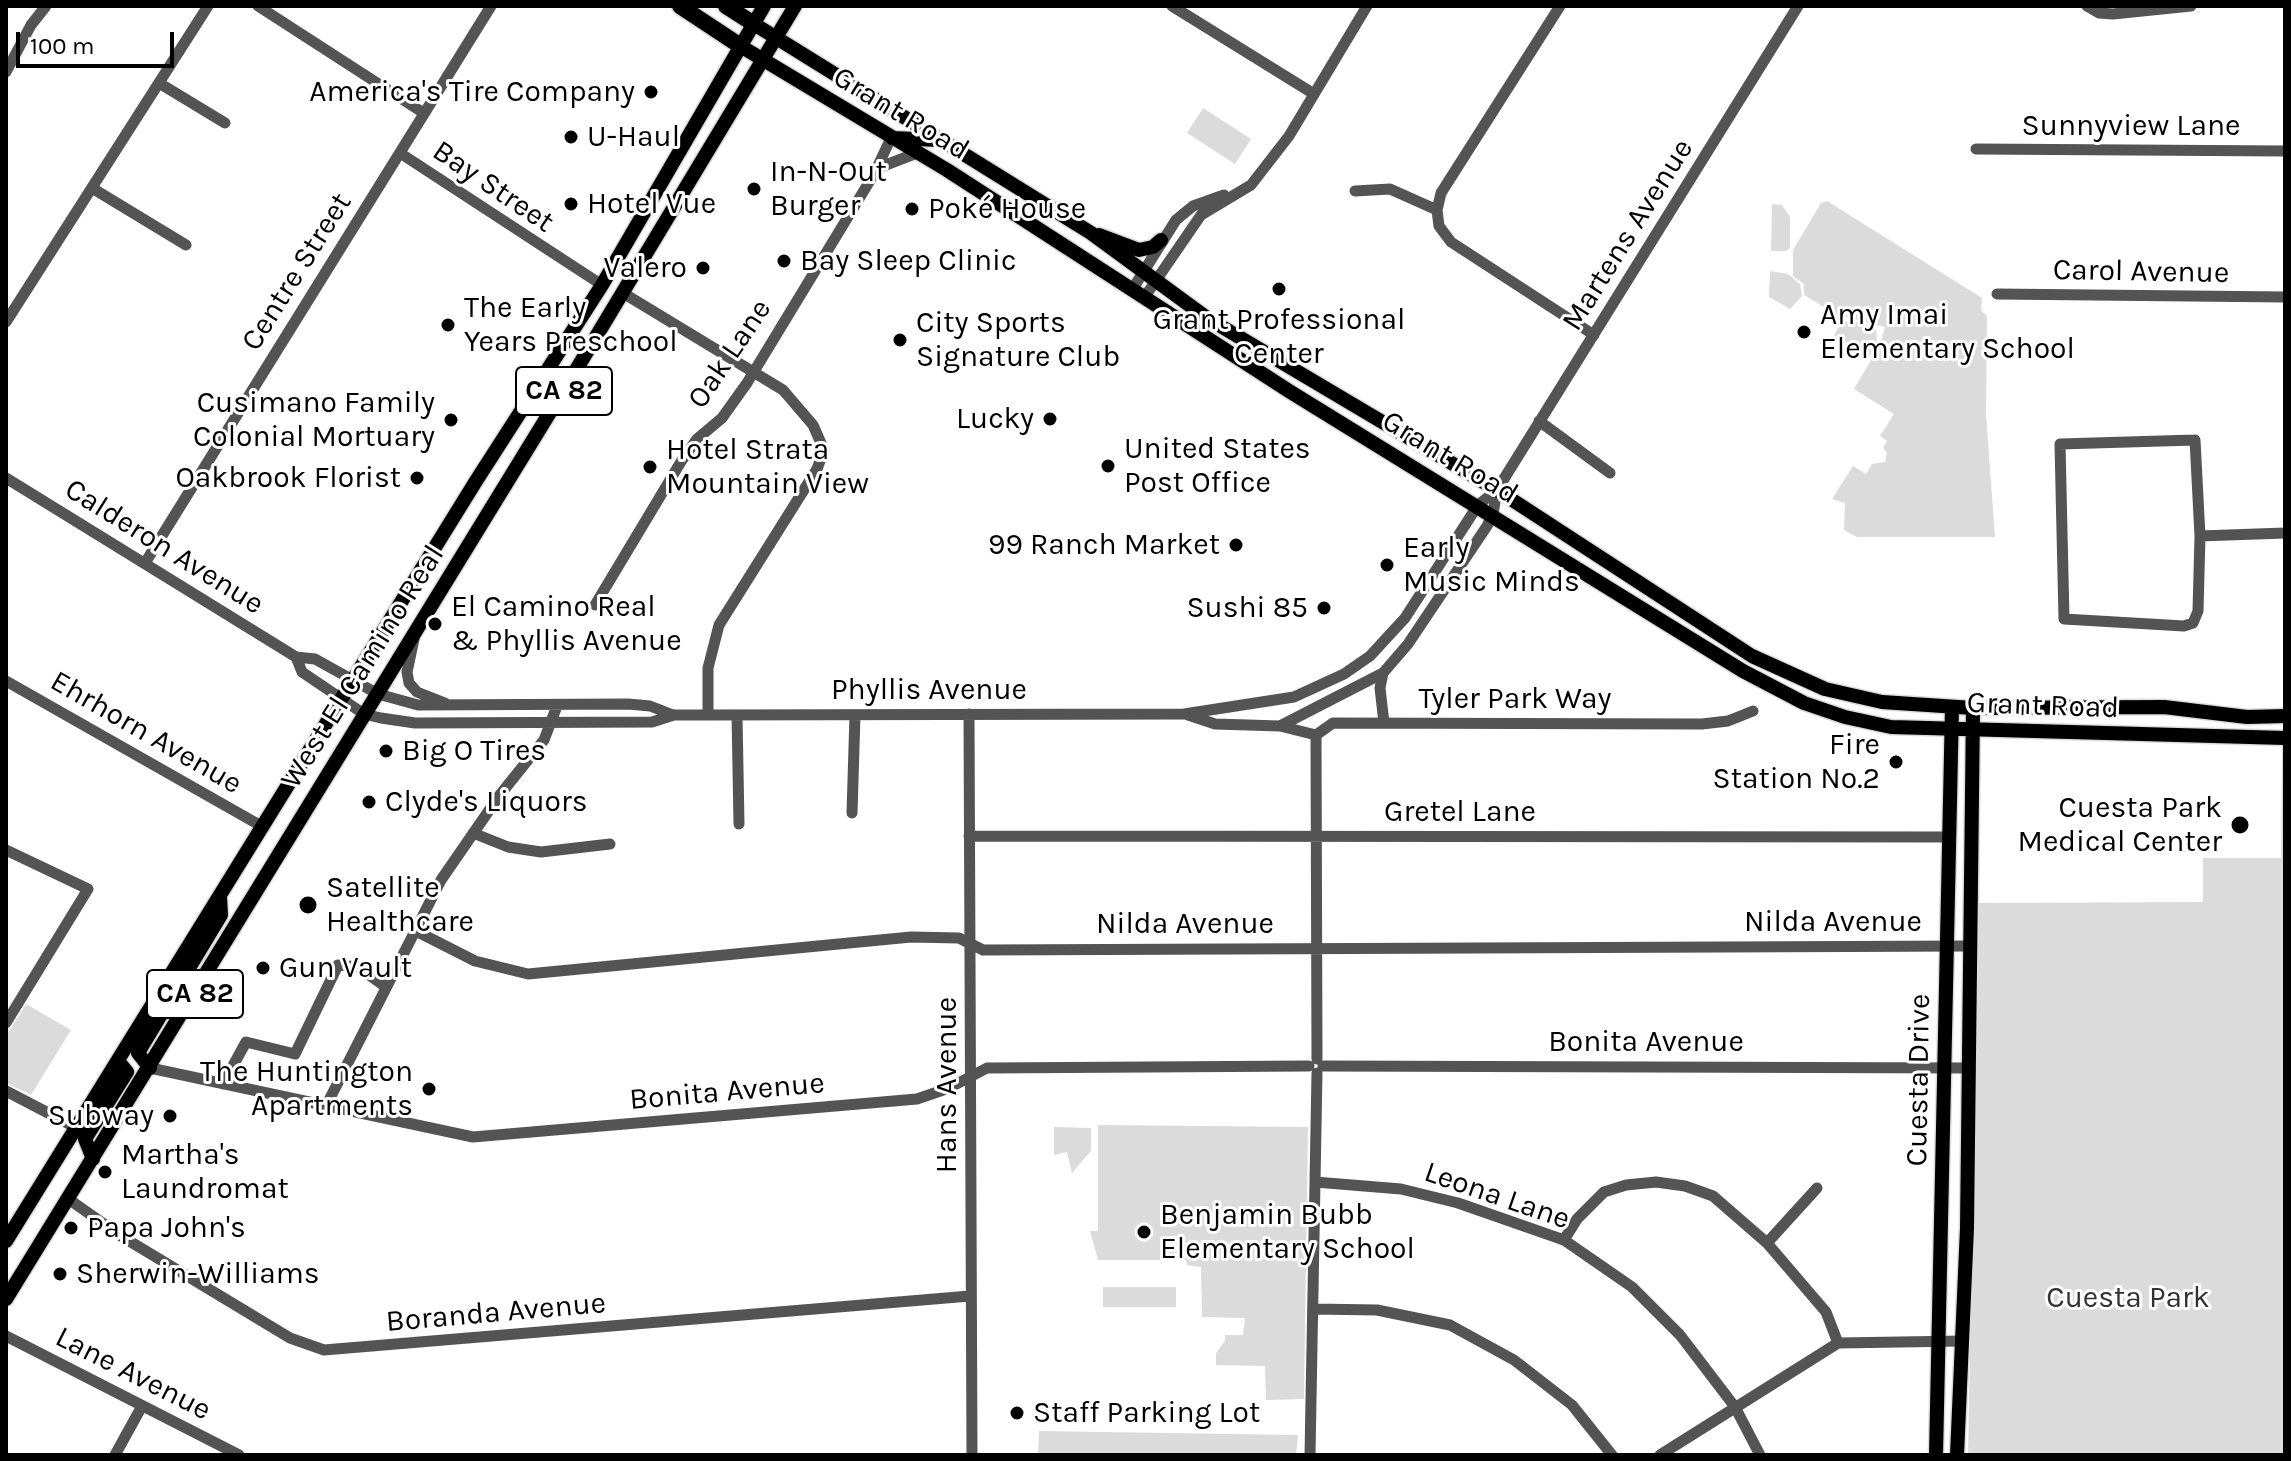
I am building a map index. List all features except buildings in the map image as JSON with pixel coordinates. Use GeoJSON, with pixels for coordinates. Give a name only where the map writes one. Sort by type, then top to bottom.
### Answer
{"type":"FeatureCollection","features":[{"type":"Feature","properties":{"kind":"highway"},"geometry":{"type":"LineString","coordinates":[[680,6],[742,47]]}},
{"type":"Feature","properties":{"kind":"highway"},"geometry":{"type":"LineString","coordinates":[[726,6],[754,24]]}},
{"type":"Feature","properties":{"kind":"main road","name":"CA 82"},"geometry":{"type":"LineString","coordinates":[[754,24],[764,6]]}},
{"type":"Feature","properties":{"kind":"main road","name":"CA 82"},"geometry":{"type":"LineString","coordinates":[[764,62],[795,6]]}},
{"type":"Feature","properties":{"kind":"main road","name":"West El Camino Real"},"geometry":{"type":"LineString","coordinates":[[6,1241],[476,481],[602,285],[754,24]]}},
{"type":"Feature","properties":{"kind":"main road","name":"Grant Road"},"geometry":{"type":"LineString","coordinates":[[754,24],[1091,233],[1207,318],[1497,490],[1752,656],[1825,689],[1882,702],[1952,707],[2164,707],[2247,717],[2285,716]]}},
{"type":"Feature","properties":{"kind":"main road","name":"Grant Road"},"geometry":{"type":"LineString","coordinates":[[742,47],[917,153],[1743,671],[1804,703],[1875,725],[1973,731],[2285,738]]}},
{"type":"Feature","properties":{"kind":"main road","name":"West El Camino Real"},"geometry":{"type":"LineString","coordinates":[[6,1299],[764,62]]}},
{"type":"Feature","properties":{"kind":"main road"},"geometry":{"type":"LineString","coordinates":[[911,120],[917,153]]}},
{"type":"Feature","properties":{"kind":"main road"},"geometry":{"type":"LineString","coordinates":[[891,138],[913,136],[947,142]]}},
{"type":"Feature","properties":{"kind":"main road"},"geometry":{"type":"LineString","coordinates":[[1091,233],[1139,250],[1153,247],[1161,240]]}},
{"type":"Feature","properties":{"kind":"main road","name":"Cuesta Drive"},"geometry":{"type":"LineString","coordinates":[[1936,1455],[1952,707]]}},
{"type":"Feature","properties":{"kind":"main road","name":"Cuesta Drive"},"geometry":{"type":"LineString","coordinates":[[1957,1455],[1963,1341],[1969,1068],[1973,708]]}},
{"type":"Feature","properties":{"kind":"main road"},"geometry":{"type":"LineString","coordinates":[[150,1068],[138,1053],[221,915],[220,897]]}},
{"type":"Feature","properties":{"kind":"main road"},"geometry":{"type":"LineString","coordinates":[[93,1159],[85,1139],[127,1072],[118,1061]]}},
{"type":"Feature","properties":{"kind":"street"},"geometry":{"type":"LineString","coordinates":[[6,72],[31,25],[46,6]]}},
{"type":"Feature","properties":{"kind":"street"},"geometry":{"type":"LineString","coordinates":[[6,322],[208,6]]}},
{"type":"Feature","properties":{"kind":"street"},"geometry":{"type":"LineString","coordinates":[[258,6],[422,112]]}},
{"type":"Feature","properties":{"kind":"street","name":"Centre Street"},"geometry":{"type":"LineString","coordinates":[[145,563],[400,153],[422,112],[491,6]]}},
{"type":"Feature","properties":{"kind":"street"},"geometry":{"type":"LineString","coordinates":[[1172,6],[1314,94]]}},
{"type":"Feature","properties":{"kind":"street"},"geometry":{"type":"LineString","coordinates":[[1138,294],[1201,215],[1251,185],[1289,136],[1367,6]]}},
{"type":"Feature","properties":{"kind":"street"},"geometry":{"type":"LineString","coordinates":[[1560,6],[1441,193],[1437,210],[1439,226],[1451,242],[1594,335]]}},
{"type":"Feature","properties":{"kind":"street","name":"Martens Avenue"},"geometry":{"type":"LineString","coordinates":[[1497,490],[1798,6]]}},
{"type":"Feature","properties":{"kind":"street"},"geometry":{"type":"LineString","coordinates":[[2087,6],[2099,13],[2113,14],[2191,6]]}},
{"type":"Feature","properties":{"kind":"street"},"geometry":{"type":"LineString","coordinates":[[159,83],[225,123]]}},
{"type":"Feature","properties":{"kind":"street","name":"Oak Lane"},"geometry":{"type":"LineString","coordinates":[[595,605],[682,460],[697,439],[722,418],[754,369],[877,168],[891,138]]}},
{"type":"Feature","properties":{"kind":"street","name":"Sunnyview Lane"},"geometry":{"type":"LineString","coordinates":[[1976,149],[2285,151]]}},
{"type":"Feature","properties":{"kind":"street","name":"Bay Street"},"geometry":{"type":"LineString","coordinates":[[400,153],[602,285]]}},
{"type":"Feature","properties":{"kind":"street"},"geometry":{"type":"LineString","coordinates":[[877,168],[917,153]]}},
{"type":"Feature","properties":{"kind":"street"},"geometry":{"type":"LineString","coordinates":[[1149,278],[1161,240],[1193,206],[1251,185]]}},
{"type":"Feature","properties":{"kind":"street"},"geometry":{"type":"LineString","coordinates":[[92,188],[186,245]]}},
{"type":"Feature","properties":{"kind":"street"},"geometry":{"type":"LineString","coordinates":[[1355,191],[1390,189],[1437,210]]}},
{"type":"Feature","properties":{"kind":"street"},"geometry":{"type":"LineString","coordinates":[[623,293],[754,369],[791,398],[813,425],[824,450],[817,469],[719,625],[708,668],[708,715]]}},
{"type":"Feature","properties":{"kind":"street","name":"Carol Avenue"},"geometry":{"type":"LineString","coordinates":[[1997,294],[2285,297]]}},
{"type":"Feature","properties":{"kind":"street"},"geometry":{"type":"LineString","coordinates":[[1539,421],[1610,473]]}},
{"type":"Feature","properties":{"kind":"street"},"geometry":{"type":"LineString","coordinates":[[2195,440],[2200,536],[2198,611],[2193,623],[2184,626],[2064,619],[2060,444],[2195,440]]}},
{"type":"Feature","properties":{"kind":"street","name":"Calderon Avenue"},"geometry":{"type":"LineString","coordinates":[[6,478],[296,657],[315,659],[355,680]]}},
{"type":"Feature","properties":{"kind":"street","name":"Phyllis Avenue"},"geometry":{"type":"LineString","coordinates":[[343,700],[364,714],[415,723],[652,722],[674,715],[1184,714],[1294,697],[1344,674],[1370,656],[1414,606],[1478,505],[1497,490]]}},
{"type":"Feature","properties":{"kind":"street","name":"Phyllis Avenue"},"geometry":{"type":"LineString","coordinates":[[1184,714],[1215,724],[1280,726],[1383,673],[1423,623],[1493,514],[1497,490]]}},
{"type":"Feature","properties":{"kind":"street"},"geometry":{"type":"LineString","coordinates":[[2200,536],[2285,533]]}},
{"type":"Feature","properties":{"kind":"street"},"geometry":{"type":"LineString","coordinates":[[415,633],[407,672],[409,683],[417,692],[453,706]]}},
{"type":"Feature","properties":{"kind":"street","name":"Calderon Avenue"},"geometry":{"type":"LineString","coordinates":[[296,657],[302,672],[343,700]]}},
{"type":"Feature","properties":{"kind":"street"},"geometry":{"type":"LineString","coordinates":[[1383,673],[1380,688],[1384,723]]}},
{"type":"Feature","properties":{"kind":"street","name":"Phyllis Avenue"},"geometry":{"type":"LineString","coordinates":[[355,680],[378,694],[418,705],[628,704],[650,706],[674,715]]}},
{"type":"Feature","properties":{"kind":"street","name":"Ehrhorn Avenue"},"geometry":{"type":"LineString","coordinates":[[6,681],[263,827]]}},
{"type":"Feature","properties":{"kind":"street"},"geometry":{"type":"LineString","coordinates":[[326,1106],[414,930],[473,833],[544,740],[557,706]]}},
{"type":"Feature","properties":{"kind":"street","name":"Tyler Park Way"},"geometry":{"type":"LineString","coordinates":[[1316,735],[1333,723],[1702,724],[1728,721],[1753,711]]}},
{"type":"Feature","properties":{"kind":"street","name":"Hans Avenue"},"geometry":{"type":"LineString","coordinates":[[969,714],[972,1455]]}},
{"type":"Feature","properties":{"kind":"street"},"geometry":{"type":"LineString","coordinates":[[737,715],[739,824]]}},
{"type":"Feature","properties":{"kind":"street"},"geometry":{"type":"LineString","coordinates":[[852,813],[855,715]]}},
{"type":"Feature","properties":{"kind":"street"},"geometry":{"type":"LineString","coordinates":[[1280,726],[1316,735],[1314,1309],[1310,1455]]}},
{"type":"Feature","properties":{"kind":"street"},"geometry":{"type":"LineString","coordinates":[[473,833],[508,847],[541,852],[610,844]]}},
{"type":"Feature","properties":{"kind":"street","name":"Gretel Lane"},"geometry":{"type":"LineString","coordinates":[[969,836],[1950,837]]}},
{"type":"Feature","properties":{"kind":"street"},"geometry":{"type":"LineString","coordinates":[[6,850],[88,889],[6,1023]]}},
{"type":"Feature","properties":{"kind":"street","name":"Nilda Avenue"},"geometry":{"type":"LineString","coordinates":[[414,930],[475,961],[528,974],[911,937],[959,938],[983,950],[1970,946]]}},
{"type":"Feature","properties":{"kind":"street"},"geometry":{"type":"LineString","coordinates":[[223,1084],[246,1042],[295,1054],[338,965],[358,967],[386,987]]}},
{"type":"Feature","properties":{"kind":"street","name":"Bonita Avenue"},"geometry":{"type":"LineString","coordinates":[[150,1068],[445,1132],[492,1136],[917,1099],[949,1088],[987,1068],[1969,1068]]}},
{"type":"Feature","properties":{"kind":"street"},"geometry":{"type":"LineString","coordinates":[[6,1091],[77,1128]]}},
{"type":"Feature","properties":{"kind":"street","name":"Leona Lane"},"geometry":{"type":"LineString","coordinates":[[1315,1182],[1401,1189],[1458,1203],[1508,1224],[1564,1240],[1632,1287],[1680,1335],[1735,1407],[1760,1455]]}},
{"type":"Feature","properties":{"kind":"street"},"geometry":{"type":"LineString","coordinates":[[1564,1240],[1577,1219],[1604,1192],[1626,1185],[1656,1182],[1685,1186],[1713,1196],[1767,1243],[1826,1312],[1838,1343]]}},
{"type":"Feature","properties":{"kind":"street"},"geometry":{"type":"LineString","coordinates":[[1767,1243],[1817,1188]]}},
{"type":"Feature","properties":{"kind":"street","name":"Boranda Avenue"},"geometry":{"type":"LineString","coordinates":[[67,1198],[121,1236],[290,1338],[324,1350],[970,1296]]}},
{"type":"Feature","properties":{"kind":"street"},"geometry":{"type":"LineString","coordinates":[[1314,1309],[1377,1310],[1450,1325],[1514,1360],[1572,1405],[1612,1455]]}},
{"type":"Feature","properties":{"kind":"street","name":"Lane Avenue"},"geometry":{"type":"LineString","coordinates":[[6,1336],[239,1455]]}},
{"type":"Feature","properties":{"kind":"street"},"geometry":{"type":"LineString","coordinates":[[1660,1455],[1838,1343],[1939,1344],[1963,1341]]}},
{"type":"Feature","properties":{"kind":"street"},"geometry":{"type":"LineString","coordinates":[[115,1455],[142,1406]]}},
{"type":"Feature","properties":{"kind":"green space"},"geometry":{"type":"Polygon","coordinates":[[[1203,108],[1251,139],[1235,164],[1187,133],[1203,108]]]}},
{"type":"Feature","properties":{"kind":"green space"},"geometry":{"type":"Polygon","coordinates":[[[1827,201],[1982,298],[1981,310],[1987,316],[1986,415],[1995,537],[1857,537],[1844,530],[1845,503],[1832,499],[1853,466],[1866,474],[1872,464],[1885,462],[1887,453],[1883,448],[1887,441],[1880,436],[1894,414],[1854,389],[1880,345],[1885,327],[1837,315],[1804,295],[1804,284],[1793,276],[1793,250],[1821,203],[1827,201]]]}},
{"type":"Feature","properties":{"kind":"green space"},"geometry":{"type":"Polygon","coordinates":[[[1772,204],[1782,205],[1790,217],[1790,248],[1786,251],[1771,251],[1772,204]]]}},
{"type":"Feature","properties":{"kind":"green space"},"geometry":{"type":"Polygon","coordinates":[[[1770,271],[1788,274],[1800,284],[1802,296],[1790,309],[1769,297],[1770,271]]]}},
{"type":"Feature","properties":{"kind":"green space"},"geometry":{"type":"Polygon","coordinates":[[[1842,321],[1865,323],[1876,330],[1877,343],[1870,356],[1834,335],[1842,321]]]}},
{"type":"Feature","properties":{"kind":"green space","name":"Cuesta Park"},"geometry":{"type":"Polygon","coordinates":[[[2282,744],[2285,744],[2285,1455],[1968,1455],[1978,903],[2203,902],[2203,858],[2281,858],[2282,744]]]}},
{"type":"Feature","properties":{"kind":"green space"},"geometry":{"type":"Polygon","coordinates":[[[26,1004],[71,1030],[31,1095],[6,1083],[6,1036],[26,1004]]]}},
{"type":"Feature","properties":{"kind":"green space"},"geometry":{"type":"Polygon","coordinates":[[[1098,1125],[1308,1127],[1304,1399],[1266,1400],[1265,1366],[1216,1365],[1216,1353],[1225,1341],[1225,1335],[1243,1335],[1245,1318],[1202,1317],[1201,1267],[1187,1265],[1186,1260],[1098,1260],[1090,1231],[1098,1231],[1098,1125]]]}},
{"type":"Feature","properties":{"kind":"green space"},"geometry":{"type":"Polygon","coordinates":[[[1054,1127],[1091,1128],[1091,1151],[1072,1173],[1067,1152],[1054,1155],[1054,1127]]]}},
{"type":"Feature","properties":{"kind":"green space"},"geometry":{"type":"Polygon","coordinates":[[[1103,1287],[1176,1287],[1176,1307],[1103,1307],[1103,1287]]]}},
{"type":"Feature","properties":{"kind":"green space"},"geometry":{"type":"Polygon","coordinates":[[[1039,1431],[1298,1435],[1296,1455],[1038,1455],[1039,1431]]]}},
{"type":"Feature","properties":{"kind":"place","name":"America's Tire Company"},"geometry":{"type":"Point","coordinates":[651,92]}},
{"type":"Feature","properties":{"kind":"place","name":"U-Haul"},"geometry":{"type":"Point","coordinates":[571,137]}},
{"type":"Feature","properties":{"kind":"place","name":"In-N-Out Burger"},"geometry":{"type":"Point","coordinates":[754,189]}},
{"type":"Feature","properties":{"kind":"place","name":"Hotel Vue"},"geometry":{"type":"Point","coordinates":[571,204]}},
{"type":"Feature","properties":{"kind":"place","name":"Poké House"},"geometry":{"type":"Point","coordinates":[912,209]}},
{"type":"Feature","properties":{"kind":"place","name":"Bay Sleep Clinic"},"geometry":{"type":"Point","coordinates":[784,261]}},
{"type":"Feature","properties":{"kind":"place","name":"Valero"},"geometry":{"type":"Point","coordinates":[703,268]}},
{"type":"Feature","properties":{"kind":"place","name":"Grant Professional Center"},"geometry":{"type":"Point","coordinates":[1279,289]}},
{"type":"Feature","properties":{"kind":"place","name":"The Early Years Preschool"},"geometry":{"type":"Point","coordinates":[448,325]}},
{"type":"Feature","properties":{"kind":"place","name":"Amy Imai Elementary School"},"geometry":{"type":"Point","coordinates":[1804,332]}},
{"type":"Feature","properties":{"kind":"place","name":"City Sports Signature Club"},"geometry":{"type":"Point","coordinates":[900,340]}},
{"type":"Feature","properties":{"kind":"place","name":"Lucky"},"geometry":{"type":"Point","coordinates":[1050,419]}},
{"type":"Feature","properties":{"kind":"place","name":"Cusimano Family Colonial Mortuary"},"geometry":{"type":"Point","coordinates":[451,420]}},
{"type":"Feature","properties":{"kind":"place","name":"United States Post Office"},"geometry":{"type":"Point","coordinates":[1108,466]}},
{"type":"Feature","properties":{"kind":"place","name":"Hotel Strata Mountain View"},"geometry":{"type":"Point","coordinates":[650,467]}},
{"type":"Feature","properties":{"kind":"place","name":"Oakbrook Florist"},"geometry":{"type":"Point","coordinates":[417,478]}},
{"type":"Feature","properties":{"kind":"place","name":"99 Ranch Market"},"geometry":{"type":"Point","coordinates":[1236,545]}},
{"type":"Feature","properties":{"kind":"place","name":"Early Music Minds"},"geometry":{"type":"Point","coordinates":[1387,565]}},
{"type":"Feature","properties":{"kind":"place","name":"Sushi 85"},"geometry":{"type":"Point","coordinates":[1324,608]}},
{"type":"Feature","properties":{"kind":"place","name":"El Camino Real & Phyllis Avenue"},"geometry":{"type":"Point","coordinates":[435,624]}},
{"type":"Feature","properties":{"kind":"place","name":"Big O Tires"},"geometry":{"type":"Point","coordinates":[386,751]}},
{"type":"Feature","properties":{"kind":"place","name":"Fire Station No.2"},"geometry":{"type":"Point","coordinates":[1896,762]}},
{"type":"Feature","properties":{"kind":"place","name":"Clyde's Liquors"},"geometry":{"type":"Point","coordinates":[369,802]}},
{"type":"Feature","properties":{"kind":"place","name":"Cuesta Park Medical Center"},"geometry":{"type":"Point","coordinates":[2240,825]}},
{"type":"Feature","properties":{"kind":"place","name":"Satellite Healthcare"},"geometry":{"type":"Point","coordinates":[308,905]}},
{"type":"Feature","properties":{"kind":"place","name":"Gun Vault"},"geometry":{"type":"Point","coordinates":[263,968]}},
{"type":"Feature","properties":{"kind":"place","name":"The Huntington Apartments"},"geometry":{"type":"Point","coordinates":[429,1089]}},
{"type":"Feature","properties":{"kind":"place","name":"Subway"},"geometry":{"type":"Point","coordinates":[170,1116]}},
{"type":"Feature","properties":{"kind":"place","name":"Martha's Laundromat"},"geometry":{"type":"Point","coordinates":[105,1172]}},
{"type":"Feature","properties":{"kind":"place","name":"Papa John's"},"geometry":{"type":"Point","coordinates":[71,1228]}},
{"type":"Feature","properties":{"kind":"place","name":"Benjamin Bubb Elementary School"},"geometry":{"type":"Point","coordinates":[1144,1232]}},
{"type":"Feature","properties":{"kind":"place","name":"Sherwin-Williams"},"geometry":{"type":"Point","coordinates":[60,1274]}},
{"type":"Feature","properties":{"kind":"place","name":"Staff Parking Lot"},"geometry":{"type":"Point","coordinates":[1017,1413]}}]}
